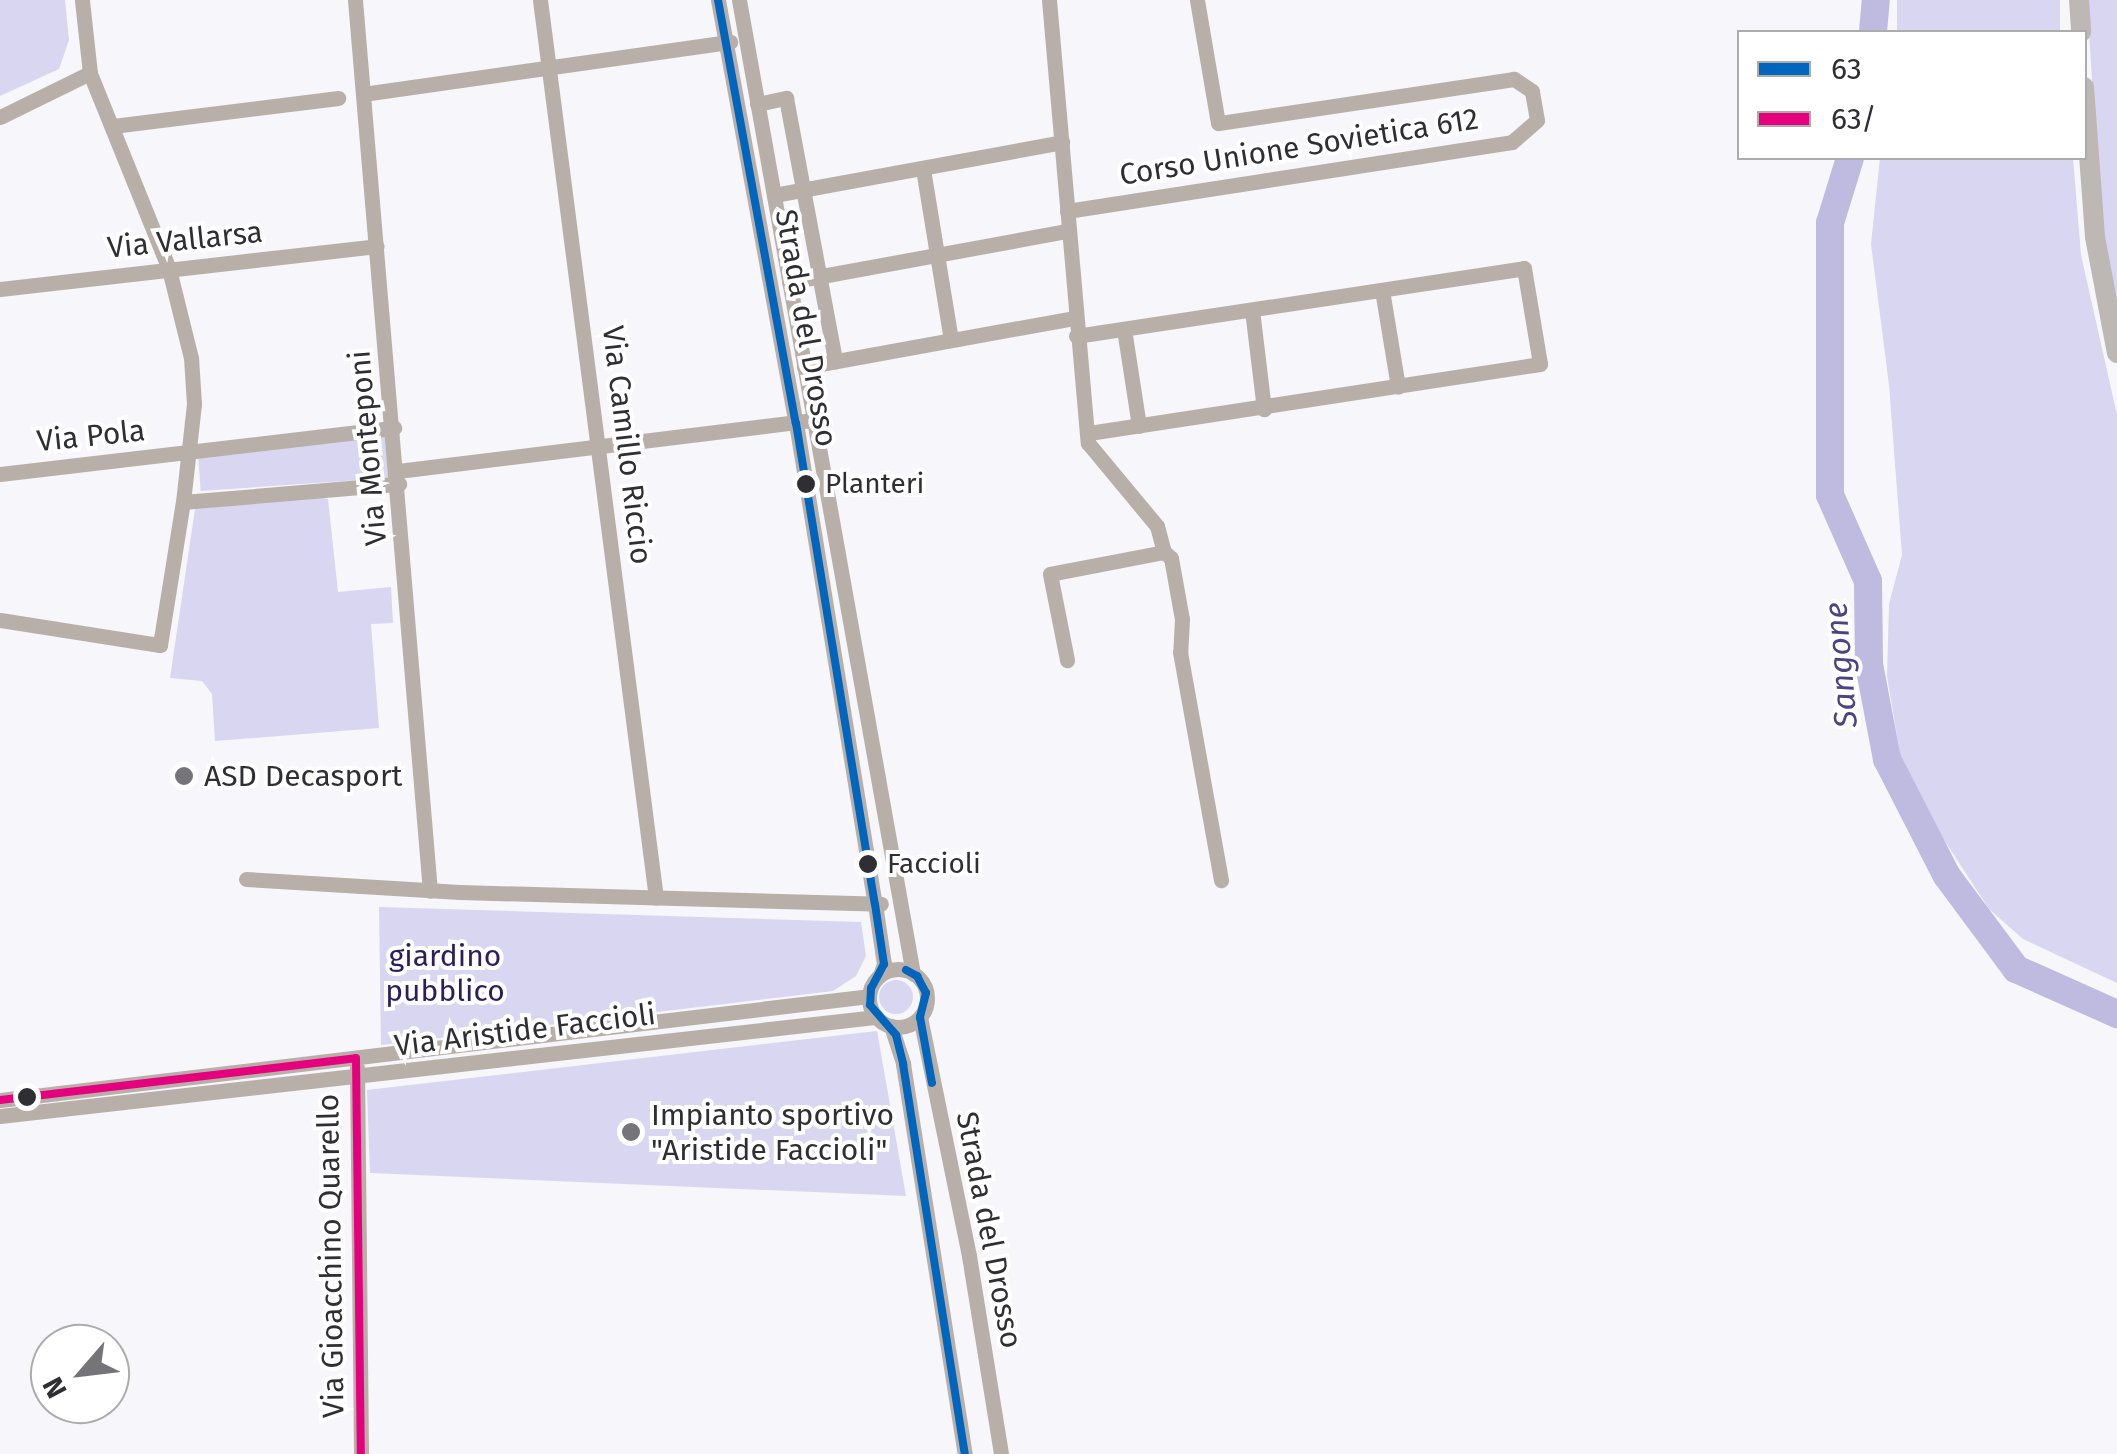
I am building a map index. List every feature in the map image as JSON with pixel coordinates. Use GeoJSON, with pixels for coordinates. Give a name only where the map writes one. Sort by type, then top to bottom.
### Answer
{"type":"FeatureCollection","features":[{"type":"Feature","properties":{"kind":"highway"},"geometry":{"type":"LineString","coordinates":[[2079,0],[2081,30]]}},
{"type":"Feature","properties":{"kind":"highway"},"geometry":{"type":"LineString","coordinates":[[2087,128],[2095,237],[2117,353]]}},
{"type":"Feature","properties":{"kind":"street"},"geometry":{"type":"LineString","coordinates":[[0,620],[160,646],[183,502],[194,404],[191,358],[170,268],[90,73],[82,0]]}},
{"type":"Feature","properties":{"kind":"street","name":"Via Monteponi"},"geometry":{"type":"LineString","coordinates":[[356,0],[430,891]]}},
{"type":"Feature","properties":{"kind":"street","name":"Via Camillo Riccio"},"geometry":{"type":"LineString","coordinates":[[540,0],[656,898]]}},
{"type":"Feature","properties":{"kind":"street","name":"Strada del Drosso"},"geometry":{"type":"LineString","coordinates":[[718,0],[796,422],[876,904],[884,964],[880,975]]}},
{"type":"Feature","properties":{"kind":"street","name":"Strada del Drosso"},"geometry":{"type":"LineString","coordinates":[[739,0],[913,974]]}},
{"type":"Feature","properties":{"kind":"street"},"geometry":{"type":"LineString","coordinates":[[1050,0],[1074,318],[1088,443],[1156,526],[1164,552],[1170,558],[1182,619],[1180,652],[1221,880]]}},
{"type":"Feature","properties":{"kind":"street","name":"Corso Unione Sovietica 612"},"geometry":{"type":"LineString","coordinates":[[1067,211],[1512,142],[1537,120],[1532,92],[1514,78],[1218,123],[1197,0]]}},
{"type":"Feature","properties":{"kind":"street"},"geometry":{"type":"LineString","coordinates":[[363,94],[549,71],[745,40]]}},
{"type":"Feature","properties":{"kind":"street"},"geometry":{"type":"LineString","coordinates":[[0,116],[90,73]]}},
{"type":"Feature","properties":{"kind":"street"},"geometry":{"type":"LineString","coordinates":[[113,126],[338,98]]}},
{"type":"Feature","properties":{"kind":"street","name":"Strada del Drosso"},"geometry":{"type":"LineString","coordinates":[[757,104],[786,98],[835,361]]}},
{"type":"Feature","properties":{"kind":"street","name":"Strada del Drosso"},"geometry":{"type":"LineString","coordinates":[[774,194],[1062,142]]}},
{"type":"Feature","properties":{"kind":"street"},"geometry":{"type":"LineString","coordinates":[[923,168],[951,340]]}},
{"type":"Feature","properties":{"kind":"street","name":"Strada del Drosso"},"geometry":{"type":"LineString","coordinates":[[790,282],[1068,231]]}},
{"type":"Feature","properties":{"kind":"street","name":"Via Vallarsa"},"geometry":{"type":"LineString","coordinates":[[0,289],[377,246]]}},
{"type":"Feature","properties":{"kind":"street"},"geometry":{"type":"LineString","coordinates":[[1076,336],[1524,268],[1540,364],[1088,433]]}},
{"type":"Feature","properties":{"kind":"street"},"geometry":{"type":"LineString","coordinates":[[1382,290],[1398,387]]}},
{"type":"Feature","properties":{"kind":"street"},"geometry":{"type":"LineString","coordinates":[[1252,310],[1264,408]]}},
{"type":"Feature","properties":{"kind":"street","name":"Strada del Drosso"},"geometry":{"type":"LineString","coordinates":[[804,367],[1074,318]]}},
{"type":"Feature","properties":{"kind":"street"},"geometry":{"type":"LineString","coordinates":[[1124,329],[1139,426]]}},
{"type":"Feature","properties":{"kind":"street"},"geometry":{"type":"LineString","coordinates":[[183,502],[398,477],[814,419]]}},
{"type":"Feature","properties":{"kind":"street","name":"Via Pola"},"geometry":{"type":"LineString","coordinates":[[0,474],[394,428]]}},
{"type":"Feature","properties":{"kind":"street"},"geometry":{"type":"LineString","coordinates":[[1066,660],[1050,574],[1164,552]]}},
{"type":"Feature","properties":{"kind":"street"},"geometry":{"type":"LineString","coordinates":[[246,879],[430,891],[900,906]]}},
{"type":"Feature","properties":{"kind":"street"},"geometry":{"type":"LineString","coordinates":[[897,970],[913,974],[926,993],[920,1017],[907,1025],[884,1021],[870,996],[880,975],[897,970]]}},
{"type":"Feature","properties":{"kind":"street","name":"Via Aristide Faccioli"},"geometry":{"type":"LineString","coordinates":[[0,1100],[870,996]]}},
{"type":"Feature","properties":{"kind":"street","name":"Strada del Drosso"},"geometry":{"type":"LineString","coordinates":[[920,1017],[969,1256],[1001,1454]]}},
{"type":"Feature","properties":{"kind":"street","name":"Strada del Drosso"},"geometry":{"type":"LineString","coordinates":[[884,1021],[903,1064],[965,1454]]}},
{"type":"Feature","properties":{"kind":"street","name":"Via Aristide Faccioli"},"geometry":{"type":"LineString","coordinates":[[0,1116],[884,1021]]}},
{"type":"Feature","properties":{"kind":"street","name":"Via Gioacchino Quarello"},"geometry":{"type":"LineString","coordinates":[[356,1058],[361,1454]]}},
{"type":"Feature","properties":{"kind":"street"},"geometry":{"type":"LineString","coordinates":[[954,1385],[989,1380]]}},
{"type":"Feature","properties":{"kind":"green space"},"geometry":{"type":"Polygon","coordinates":[[[0,0],[65,0],[69,40],[59,69],[0,96],[0,0]]]}},
{"type":"Feature","properties":{"kind":"green space"},"geometry":{"type":"Polygon","coordinates":[[[1897,0],[2060,0],[2060,30],[1897,30],[1897,0]]]}},
{"type":"Feature","properties":{"kind":"green space"},"geometry":{"type":"Polygon","coordinates":[[[2087,0],[2117,0],[2117,312],[2100,209],[2087,0]]]}},
{"type":"Feature","properties":{"kind":"green space"},"geometry":{"type":"Polygon","coordinates":[[[1880,160],[2073,160],[2081,255],[2117,415],[2117,983],[2023,939],[1989,909],[1941,835],[1900,754],[1887,676],[1889,604],[1902,555],[1889,385],[1871,244],[1880,160]]]}},
{"type":"Feature","properties":{"kind":"green space"},"geometry":{"type":"Polygon","coordinates":[[[385,432],[388,478],[201,491],[197,445],[385,432]]]}},
{"type":"Feature","properties":{"kind":"green space"},"geometry":{"type":"Polygon","coordinates":[[[328,499],[338,592],[391,587],[393,623],[371,624],[379,728],[215,741],[212,694],[202,681],[170,678],[195,509],[328,499]]]}},
{"type":"Feature","properties":{"kind":"green space","name":"giardino pubblico"},"geometry":{"type":"Polygon","coordinates":[[[379,907],[861,922],[866,956],[856,976],[833,991],[381,1045],[379,907]]]}},
{"type":"Feature","properties":{"kind":"green space"},"geometry":{"type":"Polygon","coordinates":[[[896,980],[908,985],[913,997],[908,1009],[896,1014],[884,1009],[879,997],[884,985],[896,980]]]}},
{"type":"Feature","properties":{"kind":"green space","name":"Impianto sportivo \"Aristide Faccioli\""},"geometry":{"type":"Polygon","coordinates":[[[877,1031],[906,1196],[370,1173],[367,1090],[877,1031]]]}},
{"type":"Feature","properties":{"kind":"waterway","name":"Sangone"},"geometry":{"type":"LineString","coordinates":[[1873,30],[1876,0]]}},
{"type":"Feature","properties":{"kind":"waterway","name":"Sangone"},"geometry":{"type":"LineString","coordinates":[[1849,160],[1830,223],[1830,495],[1868,581],[1869,664],[1887,759],[1947,876],[2016,969],[2117,1014]]}},
{"type":"Feature","properties":{"kind":"transit line","name":"63"},"geometry":{"type":"LineString","coordinates":[[718,0],[796,423],[875,904],[884,964],[871,988],[870,1005],[896,1035],[903,1064],[965,1454]]}},
{"type":"Feature","properties":{"kind":"transit line","name":"63"},"geometry":{"type":"LineString","coordinates":[[906,970],[917,976],[926,993],[920,1017],[932,1083]]}},
{"type":"Feature","properties":{"kind":"transit line","name":"63/"},"geometry":{"type":"LineString","coordinates":[[0,1100],[356,1058],[361,1454]]}},
{"type":"Feature","properties":{"kind":"place","name":"Planteri"},"geometry":{"type":"Point","coordinates":[806,484]}},
{"type":"Feature","properties":{"kind":"place","name":"ASD Decasport"},"geometry":{"type":"Point","coordinates":[184,776]}},
{"type":"Feature","properties":{"kind":"place","name":"Faccioli"},"geometry":{"type":"Point","coordinates":[868,864]}},
{"type":"Feature","properties":{"kind":"place","name":"Impianto sportivo \"Aristide Faccioli\""},"geometry":{"type":"Point","coordinates":[631,1132]}}]}
